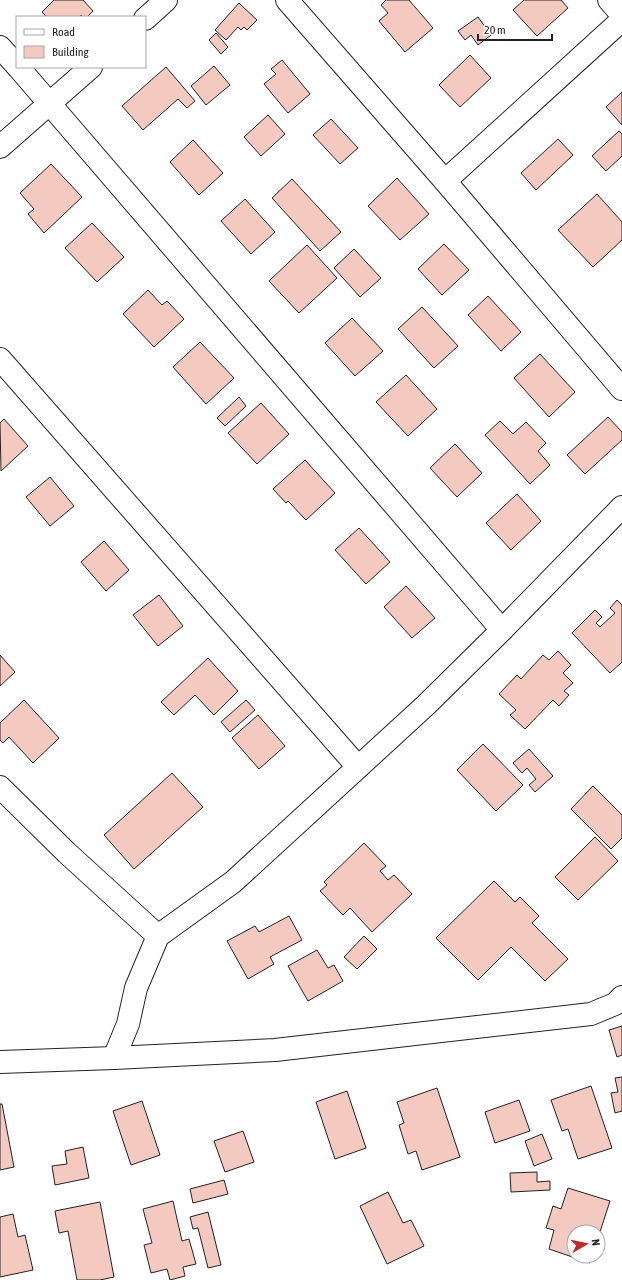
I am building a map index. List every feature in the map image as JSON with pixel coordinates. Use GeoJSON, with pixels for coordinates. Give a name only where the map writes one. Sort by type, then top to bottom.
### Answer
{"type":"FeatureCollection","features":[{"type":"Feature","properties":{"kind":"street"},"geometry":{"type":"LineString","coordinates":[[146,18],[166,0]]}},
{"type":"Feature","properties":{"kind":"street"},"geometry":{"type":"LineString","coordinates":[[287,0],[445,181],[622,389]]}},
{"type":"Feature","properties":{"kind":"street"},"geometry":{"type":"LineString","coordinates":[[609,0],[622,15]]}},
{"type":"Feature","properties":{"kind":"street"},"geometry":{"type":"LineString","coordinates":[[445,181],[622,20]]}},
{"type":"Feature","properties":{"kind":"street"},"geometry":{"type":"LineString","coordinates":[[0,46],[16,66]]}},
{"type":"Feature","properties":{"kind":"street"},"geometry":{"type":"LineString","coordinates":[[18,68],[502,630]]}},
{"type":"Feature","properties":{"kind":"street"},"geometry":{"type":"LineString","coordinates":[[0,147],[90,68]]}},
{"type":"Feature","properties":{"kind":"street"},"geometry":{"type":"LineString","coordinates":[[0,358],[358,767]]}},
{"type":"Feature","properties":{"kind":"street"},"geometry":{"type":"LineString","coordinates":[[114,1058],[128,1024],[136,988],[158,936],[233,882],[426,705],[502,630],[622,507]]}},
{"type":"Feature","properties":{"kind":"street"},"geometry":{"type":"LineString","coordinates":[[0,787],[67,853],[158,936]]}},
{"type":"Feature","properties":{"kind":"street"},"geometry":{"type":"LineString","coordinates":[[0,1062],[275,1050],[591,1014],[615,1004],[622,997]]}},
{"type":"Feature","properties":{"kind":"building"},"geometry":{"type":"Polygon","coordinates":[[[54,0],[83,0],[93,11],[88,16],[46,16],[42,12],[54,0]]]}},
{"type":"Feature","properties":{"kind":"building"},"geometry":{"type":"Polygon","coordinates":[[[386,0],[409,0],[433,28],[405,52],[379,21],[388,13],[381,5],[386,0]]]}},
{"type":"Feature","properties":{"kind":"building"},"geometry":{"type":"Polygon","coordinates":[[[524,0],[561,0],[568,8],[537,36],[513,10],[524,0]]]}},
{"type":"Feature","properties":{"kind":"building"},"geometry":{"type":"Polygon","coordinates":[[[239,3],[257,20],[247,30],[244,27],[241,30],[238,27],[226,40],[215,30],[239,3]]]}},
{"type":"Feature","properties":{"kind":"building"},"geometry":{"type":"Polygon","coordinates":[[[478,17],[491,35],[478,45],[471,35],[465,40],[458,31],[478,17]]]}},
{"type":"Feature","properties":{"kind":"building"},"geometry":{"type":"Polygon","coordinates":[[[216,33],[228,47],[221,54],[209,40],[216,33]]]}},
{"type":"Feature","properties":{"kind":"building"},"geometry":{"type":"Polygon","coordinates":[[[470,55],[491,78],[460,107],[439,85],[470,55]]]}},
{"type":"Feature","properties":{"kind":"building"},"geometry":{"type":"Polygon","coordinates":[[[282,60],[310,94],[288,113],[264,84],[276,74],[271,69],[282,60]]]}},
{"type":"Feature","properties":{"kind":"building"},"geometry":{"type":"Polygon","coordinates":[[[214,66],[230,85],[206,105],[191,86],[214,66]]]}},
{"type":"Feature","properties":{"kind":"building"},"geometry":{"type":"Polygon","coordinates":[[[166,67],[195,101],[187,108],[178,99],[143,130],[122,106],[166,67]]]}},
{"type":"Feature","properties":{"kind":"building"},"geometry":{"type":"Polygon","coordinates":[[[622,92],[622,125],[606,107],[622,92]]]}},
{"type":"Feature","properties":{"kind":"building"},"geometry":{"type":"Polygon","coordinates":[[[268,115],[285,134],[261,156],[244,137],[268,115]]]}},
{"type":"Feature","properties":{"kind":"building"},"geometry":{"type":"Polygon","coordinates":[[[331,119],[358,148],[340,164],[313,135],[331,119]]]}},
{"type":"Feature","properties":{"kind":"building"},"geometry":{"type":"Polygon","coordinates":[[[619,131],[622,134],[622,156],[606,171],[592,156],[619,131]]]}},
{"type":"Feature","properties":{"kind":"building"},"geometry":{"type":"Polygon","coordinates":[[[558,139],[573,155],[536,190],[521,173],[558,139]]]}},
{"type":"Feature","properties":{"kind":"building"},"geometry":{"type":"Polygon","coordinates":[[[193,140],[223,173],[199,195],[170,162],[193,140]]]}},
{"type":"Feature","properties":{"kind":"building"},"geometry":{"type":"Polygon","coordinates":[[[51,164],[82,197],[44,233],[28,214],[34,209],[20,193],[51,164]]]}},
{"type":"Feature","properties":{"kind":"building"},"geometry":{"type":"Polygon","coordinates":[[[397,178],[429,214],[400,240],[368,206],[397,178]]]}},
{"type":"Feature","properties":{"kind":"building"},"geometry":{"type":"Polygon","coordinates":[[[292,179],[341,232],[320,251],[272,198],[292,179]]]}},
{"type":"Feature","properties":{"kind":"building"},"geometry":{"type":"Polygon","coordinates":[[[597,194],[622,222],[622,240],[593,267],[558,230],[597,194]]]}},
{"type":"Feature","properties":{"kind":"building"},"geometry":{"type":"Polygon","coordinates":[[[245,199],[275,232],[251,254],[221,221],[245,199]]]}},
{"type":"Feature","properties":{"kind":"building"},"geometry":{"type":"Polygon","coordinates":[[[92,223],[124,257],[97,282],[65,248],[92,223]]]}},
{"type":"Feature","properties":{"kind":"building"},"geometry":{"type":"Polygon","coordinates":[[[444,244],[469,270],[442,295],[418,269],[444,244]]]}},
{"type":"Feature","properties":{"kind":"building"},"geometry":{"type":"Polygon","coordinates":[[[307,245],[337,278],[299,313],[269,281],[307,245]]]}},
{"type":"Feature","properties":{"kind":"building"},"geometry":{"type":"Polygon","coordinates":[[[354,249],[381,278],[360,297],[334,268],[354,249]]]}},
{"type":"Feature","properties":{"kind":"building"},"geometry":{"type":"Polygon","coordinates":[[[148,290],[162,305],[167,301],[184,319],[154,347],[123,314],[148,290]]]}},
{"type":"Feature","properties":{"kind":"building"},"geometry":{"type":"Polygon","coordinates":[[[488,296],[521,332],[501,351],[468,315],[488,296]]]}},
{"type":"Feature","properties":{"kind":"building"},"geometry":{"type":"Polygon","coordinates":[[[422,307],[458,346],[434,368],[398,329],[422,307]]]}},
{"type":"Feature","properties":{"kind":"building"},"geometry":{"type":"Polygon","coordinates":[[[352,318],[383,351],[355,376],[325,343],[352,318]]]}},
{"type":"Feature","properties":{"kind":"building"},"geometry":{"type":"Polygon","coordinates":[[[200,342],[234,378],[206,404],[173,367],[200,342]]]}},
{"type":"Feature","properties":{"kind":"building"},"geometry":{"type":"Polygon","coordinates":[[[540,354],[575,392],[549,417],[514,378],[540,354]]]}},
{"type":"Feature","properties":{"kind":"building"},"geometry":{"type":"Polygon","coordinates":[[[406,375],[437,409],[408,436],[376,402],[406,375]]]}},
{"type":"Feature","properties":{"kind":"building"},"geometry":{"type":"Polygon","coordinates":[[[239,397],[246,406],[225,426],[217,418],[239,397]]]}},
{"type":"Feature","properties":{"kind":"building"},"geometry":{"type":"Polygon","coordinates":[[[261,403],[289,434],[257,464],[228,433],[261,403]]]}},
{"type":"Feature","properties":{"kind":"building"},"geometry":{"type":"Polygon","coordinates":[[[608,417],[622,432],[622,440],[585,474],[567,455],[608,417]]]}},
{"type":"Feature","properties":{"kind":"building"},"geometry":{"type":"Polygon","coordinates":[[[4,419],[28,446],[1,471],[0,423],[4,419]]]}},
{"type":"Feature","properties":{"kind":"building"},"geometry":{"type":"Polygon","coordinates":[[[500,421],[513,434],[526,422],[546,443],[538,451],[550,465],[530,484],[485,435],[500,421]]]}},
{"type":"Feature","properties":{"kind":"building"},"geometry":{"type":"Polygon","coordinates":[[[455,444],[482,473],[457,497],[430,468],[455,444]]]}},
{"type":"Feature","properties":{"kind":"building"},"geometry":{"type":"Polygon","coordinates":[[[305,460],[335,493],[306,520],[288,501],[286,503],[273,489],[305,460]]]}},
{"type":"Feature","properties":{"kind":"building"},"geometry":{"type":"Polygon","coordinates":[[[50,477],[74,506],[50,526],[26,497],[50,477]]]}},
{"type":"Feature","properties":{"kind":"building"},"geometry":{"type":"Polygon","coordinates":[[[517,494],[541,521],[511,550],[486,523],[517,494]]]}},
{"type":"Feature","properties":{"kind":"building"},"geometry":{"type":"Polygon","coordinates":[[[359,528],[390,562],[366,584],[335,550],[359,528]]]}},
{"type":"Feature","properties":{"kind":"building"},"geometry":{"type":"Polygon","coordinates":[[[104,541],[129,570],[106,591],[81,562],[104,541]]]}},
{"type":"Feature","properties":{"kind":"building"},"geometry":{"type":"Polygon","coordinates":[[[406,586],[435,618],[412,638],[384,607],[406,586]]]}},
{"type":"Feature","properties":{"kind":"building"},"geometry":{"type":"Polygon","coordinates":[[[159,595],[183,626],[158,646],[133,615],[159,595]]]}},
{"type":"Feature","properties":{"kind":"building"},"geometry":{"type":"Polygon","coordinates":[[[617,600],[622,605],[622,662],[610,673],[572,633],[595,610],[602,617],[596,623],[600,627],[615,613],[610,608],[617,600]]]}},
{"type":"Feature","properties":{"kind":"building"},"geometry":{"type":"Polygon","coordinates":[[[558,651],[571,665],[563,673],[573,683],[564,691],[569,695],[559,706],[553,700],[525,729],[510,715],[516,710],[499,694],[517,675],[521,679],[543,655],[549,660],[558,651]]]}},
{"type":"Feature","properties":{"kind":"building"},"geometry":{"type":"Polygon","coordinates":[[[0,655],[15,672],[0,686],[0,655]]]}},
{"type":"Feature","properties":{"kind":"building"},"geometry":{"type":"Polygon","coordinates":[[[208,658],[238,691],[214,715],[195,695],[174,715],[161,702],[208,658]]]}},
{"type":"Feature","properties":{"kind":"building"},"geometry":{"type":"Polygon","coordinates":[[[24,700],[59,738],[33,763],[9,737],[3,743],[0,740],[0,723],[24,700]]]}},
{"type":"Feature","properties":{"kind":"building"},"geometry":{"type":"Polygon","coordinates":[[[246,700],[255,710],[230,732],[221,722],[246,700]]]}},
{"type":"Feature","properties":{"kind":"building"},"geometry":{"type":"Polygon","coordinates":[[[258,715],[285,746],[259,769],[232,738],[258,715]]]}},
{"type":"Feature","properties":{"kind":"building"},"geometry":{"type":"Polygon","coordinates":[[[483,744],[523,785],[496,811],[457,770],[483,744]]]}},
{"type":"Feature","properties":{"kind":"building"},"geometry":{"type":"Polygon","coordinates":[[[529,749],[553,776],[535,792],[529,785],[536,779],[527,768],[522,773],[513,763],[529,749]]]}},
{"type":"Feature","properties":{"kind":"building"},"geometry":{"type":"Polygon","coordinates":[[[172,773],[203,807],[134,869],[104,835],[172,773]]]}},
{"type":"Feature","properties":{"kind":"building"},"geometry":{"type":"Polygon","coordinates":[[[593,786],[622,815],[622,838],[611,849],[571,809],[593,786]]]}},
{"type":"Feature","properties":{"kind":"building"},"geometry":{"type":"Polygon","coordinates":[[[595,837],[618,861],[578,900],[555,877],[595,837]]]}},
{"type":"Feature","properties":{"kind":"building"},"geometry":{"type":"Polygon","coordinates":[[[364,843],[386,866],[380,871],[388,880],[394,875],[412,894],[372,932],[350,908],[343,915],[320,891],[327,885],[324,882],[364,843]]]}},
{"type":"Feature","properties":{"kind":"building"},"geometry":{"type":"Polygon","coordinates":[[[494,881],[515,902],[520,897],[539,916],[532,923],[568,959],[545,981],[511,947],[478,980],[436,938],[494,881]]]}},
{"type":"Feature","properties":{"kind":"building"},"geometry":{"type":"Polygon","coordinates":[[[289,916],[302,940],[270,957],[274,964],[248,979],[227,941],[255,926],[259,932],[289,916]]]}},
{"type":"Feature","properties":{"kind":"building"},"geometry":{"type":"Polygon","coordinates":[[[364,936],[377,949],[357,969],[344,957],[364,936]]]}},
{"type":"Feature","properties":{"kind":"building"},"geometry":{"type":"Polygon","coordinates":[[[317,950],[328,968],[334,965],[343,981],[308,1001],[288,966],[317,950]]]}},
{"type":"Feature","properties":{"kind":"building"},"geometry":{"type":"Polygon","coordinates":[[[622,1026],[622,1055],[617,1057],[609,1030],[622,1026]]]}},
{"type":"Feature","properties":{"kind":"building"},"geometry":{"type":"Polygon","coordinates":[[[622,1077],[622,1111],[615,1113],[611,1093],[618,1092],[615,1078],[622,1077]]]}},
{"type":"Feature","properties":{"kind":"building"},"geometry":{"type":"Polygon","coordinates":[[[591,1086],[612,1148],[578,1159],[568,1129],[562,1131],[551,1100],[591,1086]]]}},
{"type":"Feature","properties":{"kind":"building"},"geometry":{"type":"Polygon","coordinates":[[[437,1088],[460,1157],[422,1170],[416,1151],[408,1154],[399,1125],[404,1123],[397,1102],[437,1088]]]}},
{"type":"Feature","properties":{"kind":"building"},"geometry":{"type":"Polygon","coordinates":[[[347,1091],[366,1148],[335,1159],[316,1102],[347,1091]]]}},
{"type":"Feature","properties":{"kind":"building"},"geometry":{"type":"Polygon","coordinates":[[[519,1100],[530,1131],[495,1143],[485,1112],[519,1100]]]}},
{"type":"Feature","properties":{"kind":"building"},"geometry":{"type":"Polygon","coordinates":[[[142,1101],[160,1155],[131,1165],[113,1111],[142,1101]]]}},
{"type":"Feature","properties":{"kind":"building"},"geometry":{"type":"Polygon","coordinates":[[[0,1104],[2,1104],[14,1167],[0,1170],[0,1104]]]}},
{"type":"Feature","properties":{"kind":"building"},"geometry":{"type":"Polygon","coordinates":[[[243,1131],[254,1162],[225,1172],[214,1141],[243,1131]]]}},
{"type":"Feature","properties":{"kind":"building"},"geometry":{"type":"Polygon","coordinates":[[[542,1134],[552,1159],[534,1166],[525,1141],[542,1134]]]}},
{"type":"Feature","properties":{"kind":"building"},"geometry":{"type":"Polygon","coordinates":[[[83,1147],[89,1178],[55,1185],[52,1166],[67,1164],[65,1151],[83,1147]]]}},
{"type":"Feature","properties":{"kind":"building"},"geometry":{"type":"Polygon","coordinates":[[[537,1172],[537,1182],[550,1181],[550,1190],[511,1192],[510,1173],[537,1172]]]}},
{"type":"Feature","properties":{"kind":"building"},"geometry":{"type":"Polygon","coordinates":[[[224,1180],[228,1194],[193,1203],[190,1189],[224,1180]]]}},
{"type":"Feature","properties":{"kind":"building"},"geometry":{"type":"Polygon","coordinates":[[[568,1188],[610,1201],[603,1224],[566,1224],[566,1255],[549,1249],[554,1230],[546,1228],[553,1206],[561,1209],[568,1188]]]}},
{"type":"Feature","properties":{"kind":"building"},"geometry":{"type":"Polygon","coordinates":[[[388,1192],[403,1223],[411,1220],[424,1246],[387,1264],[360,1206],[388,1192]]]}},
{"type":"Feature","properties":{"kind":"building"},"geometry":{"type":"Polygon","coordinates":[[[173,1201],[182,1241],[189,1239],[196,1264],[183,1267],[185,1276],[170,1280],[167,1269],[151,1273],[144,1245],[152,1243],[143,1209],[173,1201]]]}},
{"type":"Feature","properties":{"kind":"building"},"geometry":{"type":"Polygon","coordinates":[[[100,1202],[114,1277],[100,1280],[77,1280],[68,1231],[59,1233],[55,1211],[100,1202]]]}},
{"type":"Feature","properties":{"kind":"building"},"geometry":{"type":"Polygon","coordinates":[[[208,1212],[221,1265],[208,1268],[198,1228],[193,1229],[190,1217],[208,1212]]]}},
{"type":"Feature","properties":{"kind":"building"},"geometry":{"type":"Polygon","coordinates":[[[13,1214],[18,1237],[25,1235],[33,1270],[0,1277],[0,1217],[13,1214]]]}}]}
